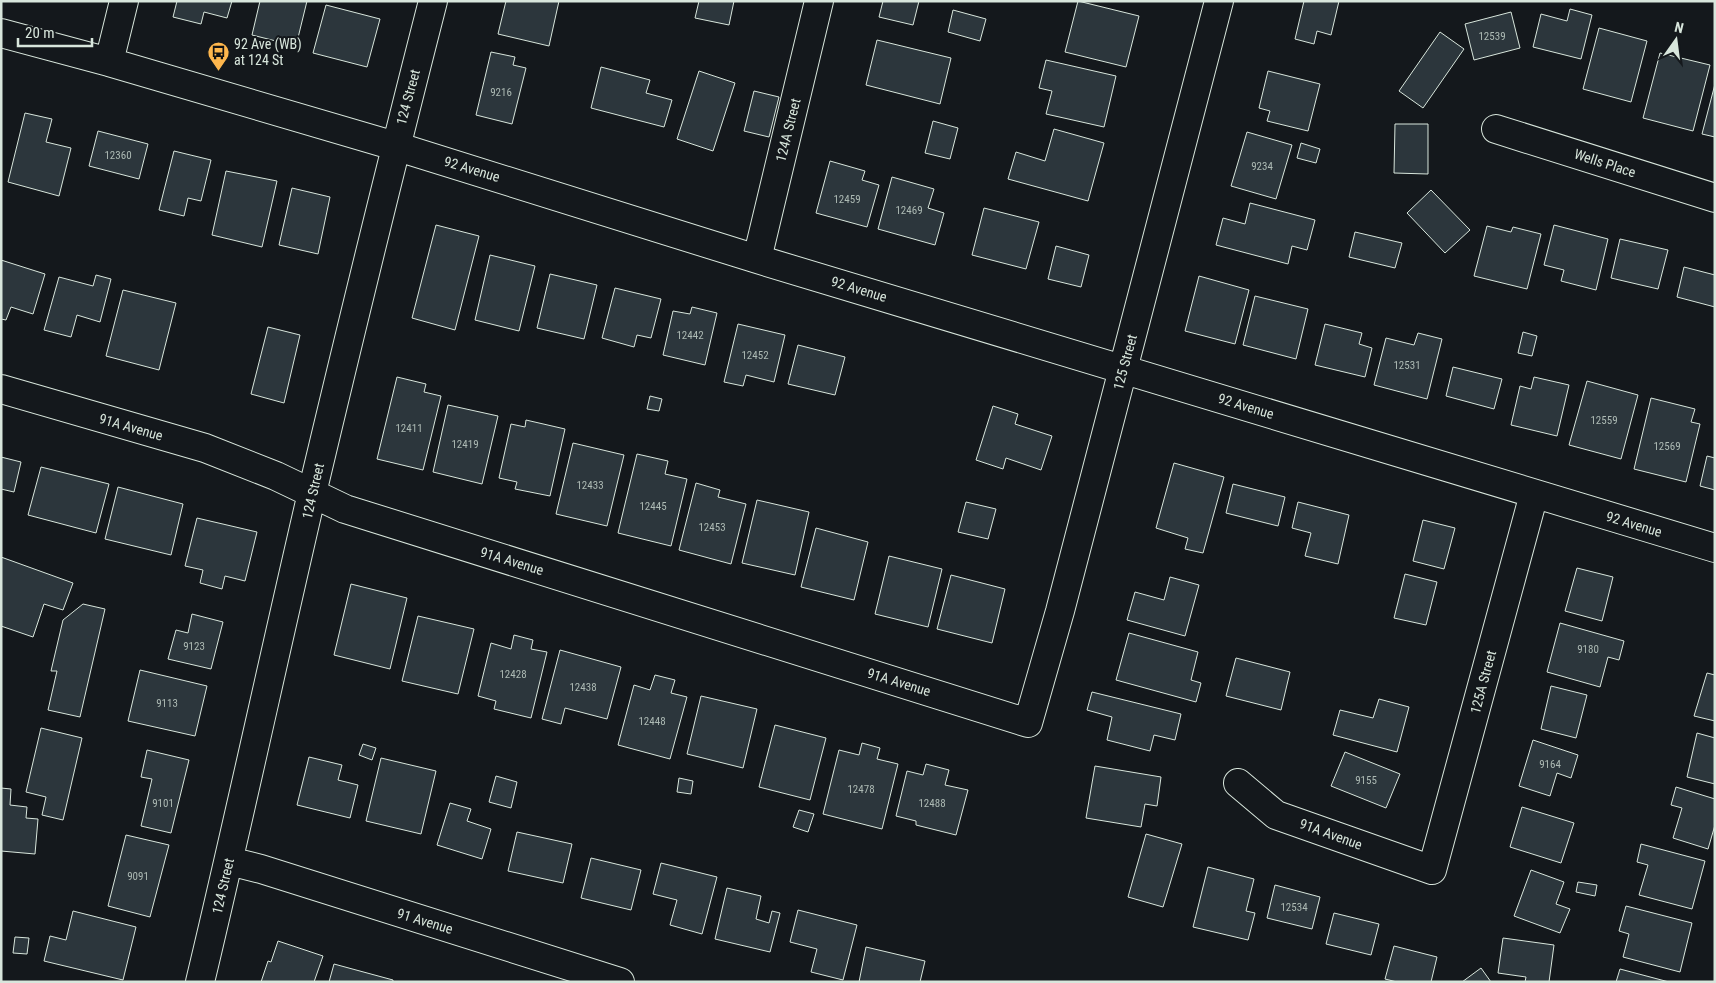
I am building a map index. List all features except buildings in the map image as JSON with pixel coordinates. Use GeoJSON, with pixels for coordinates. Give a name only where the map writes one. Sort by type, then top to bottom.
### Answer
{"type":"FeatureCollection","features":[{"type":"Feature","properties":{"kind":"street"},"geometry":{"type":"LineString","coordinates":[[109,62],[124,1]]}},
{"type":"Feature","properties":{"kind":"street","name":"124 Street"},"geometry":{"type":"LineString","coordinates":[[200,982],[312,494],[395,146],[433,1]]}},
{"type":"Feature","properties":{"kind":"street","name":"124A Street"},"geometry":{"type":"LineString","coordinates":[[757,259],[819,1]]}},
{"type":"Feature","properties":{"kind":"street","name":"125 Street"},"geometry":{"type":"LineString","coordinates":[[1028,722],[1060,611],[1220,1]]}},
{"type":"Feature","properties":{"kind":"street","name":"92 Avenue"},"geometry":{"type":"LineString","coordinates":[[1,34],[109,62],[395,146],[757,259],[1715,548]]}},
{"type":"Feature","properties":{"kind":"street","name":"Wells Place"},"geometry":{"type":"LineString","coordinates":[[1496,129],[1715,198]]}},
{"type":"Feature","properties":{"kind":"street","name":"91A Avenue"},"geometry":{"type":"LineString","coordinates":[[1,389],[205,448],[276,476],[354,512],[1028,722]]}},
{"type":"Feature","properties":{"kind":"street","name":"125A Street"},"geometry":{"type":"LineString","coordinates":[[1432,870],[1534,494]]}},
{"type":"Feature","properties":{"kind":"street","name":"91A Avenue"},"geometry":{"type":"LineString","coordinates":[[1238,784],[1276,815],[1432,870]]}},
{"type":"Feature","properties":{"kind":"street","name":"91 Avenue"},"geometry":{"type":"LineString","coordinates":[[229,861],[270,872],[620,982]]}},
{"type":"Feature","properties":{"kind":"place","name":"92 Ave (WB) at 124 St"},"geometry":{"type":"Point","coordinates":[218,71]}}]}
